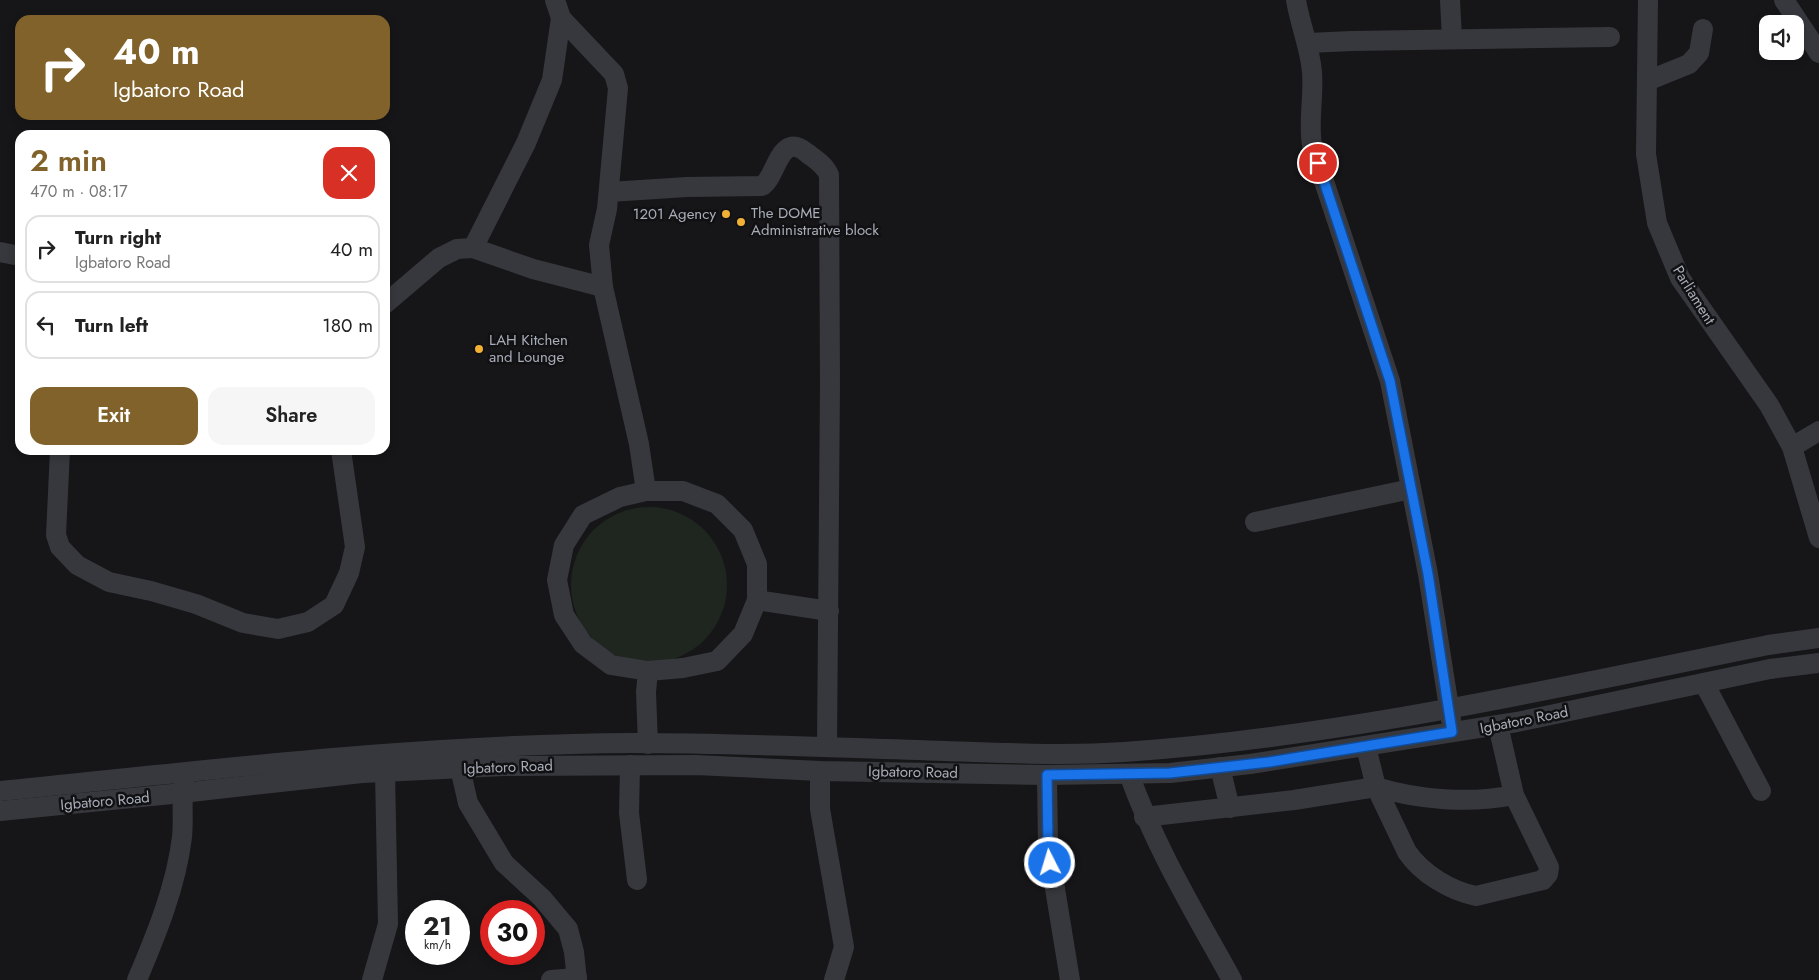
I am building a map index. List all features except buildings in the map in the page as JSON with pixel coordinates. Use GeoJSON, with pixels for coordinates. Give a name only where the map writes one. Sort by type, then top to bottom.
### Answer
{"type":"FeatureCollection","features":[{"type":"Feature","properties":{"kind":"street"},"geometry":{"type":"LineString","coordinates":[[1296,0],[1299,22],[1308,43],[1312,72],[1309,128],[1312,146],[1390,381],[1450,707],[1452,732]]}},
{"type":"Feature","properties":{"kind":"street"},"geometry":{"type":"LineString","coordinates":[[1450,0],[1452,39]]}},
{"type":"Feature","properties":{"kind":"street","name":"Parliament"},"geometry":{"type":"LineString","coordinates":[[1648,0],[1646,154],[1657,223],[1680,278],[1769,405],[1792,446],[1819,538]]}},
{"type":"Feature","properties":{"kind":"street"},"geometry":{"type":"LineString","coordinates":[[1784,0],[1819,53]]}},
{"type":"Feature","properties":{"kind":"street"},"geometry":{"type":"LineString","coordinates":[[558,9],[614,74],[618,88],[609,192],[600,245],[603,287],[639,444],[646,491]]}},
{"type":"Feature","properties":{"kind":"street"},"geometry":{"type":"LineString","coordinates":[[473,248],[526,143],[552,80],[558,9]]}},
{"type":"Feature","properties":{"kind":"street"},"geometry":{"type":"LineString","coordinates":[[1647,81],[1689,64],[1699,53],[1703,30]]}},
{"type":"Feature","properties":{"kind":"street"},"geometry":{"type":"LineString","coordinates":[[1308,43],[1610,37]]}},
{"type":"Feature","properties":{"kind":"street"},"geometry":{"type":"LineString","coordinates":[[609,192],[688,187],[762,186],[768,180],[775,164],[784,151],[794,147],[802,148],[826,167],[829,175],[829,610],[827,747]]}},
{"type":"Feature","properties":{"kind":"street"},"geometry":{"type":"LineString","coordinates":[[390,300],[439,258],[457,249],[473,248],[533,269],[603,287]]}},
{"type":"Feature","properties":{"kind":"street"},"geometry":{"type":"LineString","coordinates":[[0,252],[15,255]]}},
{"type":"Feature","properties":{"kind":"street"},"geometry":{"type":"LineString","coordinates":[[1792,446],[1819,430]]}},
{"type":"Feature","properties":{"kind":"street"},"geometry":{"type":"LineString","coordinates":[[60,455],[56,535],[60,547],[77,565],[109,582],[196,604],[243,623],[278,630],[308,622],[334,604],[349,573],[355,547],[342,455]]}},
{"type":"Feature","properties":{"kind":"street"},"geometry":{"type":"LineString","coordinates":[[1255,522],[1411,489]]}},
{"type":"Feature","properties":{"kind":"street"},"geometry":{"type":"LineString","coordinates":[[646,491],[683,491],[717,504],[743,530],[757,564],[757,600],[743,634],[717,661],[683,668],[648,671],[611,665],[583,644],[564,615],[557,580],[564,545],[582,515],[620,497],[646,491]]}},
{"type":"Feature","properties":{"kind":"street"},"geometry":{"type":"LineString","coordinates":[[757,600],[829,610]]}},
{"type":"Feature","properties":{"kind":"street","name":"Igbatoro Road"},"geometry":{"type":"LineString","coordinates":[[0,811],[182,793],[362,772],[460,768],[504,756],[648,744],[1075,754],[1207,745],[1295,734],[1450,707],[1768,645],[1819,638]]}},
{"type":"Feature","properties":{"kind":"street"},"geometry":{"type":"LineString","coordinates":[[1794,666],[1819,652]]}},
{"type":"Feature","properties":{"kind":"street","name":"Igbatoro Road"},"geometry":{"type":"LineString","coordinates":[[0,791],[392,752],[504,756],[630,765],[696,765],[1047,775],[1129,774],[1220,767],[1366,747],[1498,725],[1704,683],[1819,662]]}},
{"type":"Feature","properties":{"kind":"street"},"geometry":{"type":"LineString","coordinates":[[648,671],[646,692],[648,744]]}},
{"type":"Feature","properties":{"kind":"street"},"geometry":{"type":"LineString","coordinates":[[1704,683],[1761,791]]}},
{"type":"Feature","properties":{"kind":"street"},"geometry":{"type":"LineString","coordinates":[[1366,747],[1376,787],[1392,825],[1413,861],[1429,875],[1467,894],[1476,896],[1543,880],[1548,874],[1549,867],[1514,795],[1498,725]]}},
{"type":"Feature","properties":{"kind":"street"},"geometry":{"type":"LineString","coordinates":[[630,765],[630,813],[637,880]]}},
{"type":"Feature","properties":{"kind":"street"},"geometry":{"type":"LineString","coordinates":[[1220,767],[1230,808]]}},
{"type":"Feature","properties":{"kind":"street"},"geometry":{"type":"LineString","coordinates":[[460,768],[468,803],[504,863],[542,898],[568,929],[574,952],[577,979],[551,980]]}},
{"type":"Feature","properties":{"kind":"street"},"geometry":{"type":"LineString","coordinates":[[820,770],[820,808],[844,947],[834,980]]}},
{"type":"Feature","properties":{"kind":"street"},"geometry":{"type":"LineString","coordinates":[[137,980],[157,930],[178,860],[182,835],[182,793],[185,772]]}},
{"type":"Feature","properties":{"kind":"street"},"geometry":{"type":"LineString","coordinates":[[372,980],[388,924],[385,772]]}},
{"type":"Feature","properties":{"kind":"street"},"geometry":{"type":"LineString","coordinates":[[1129,774],[1144,817],[1162,856],[1232,980]]}},
{"type":"Feature","properties":{"kind":"street"},"geometry":{"type":"LineString","coordinates":[[1047,775],[1048,846],[1070,980]]}},
{"type":"Feature","properties":{"kind":"street"},"geometry":{"type":"LineString","coordinates":[[1144,817],[1294,800],[1376,787],[1400,794],[1435,799],[1500,798],[1514,795]]}},
{"type":"Feature","properties":{"kind":"shaded area"},"geometry":{"type":"Polygon","coordinates":[[[649,507],[679,513],[704,530],[721,555],[727,585],[721,615],[704,640],[679,657],[649,663],[619,657],[594,640],[577,615],[571,585],[577,555],[594,530],[619,513],[649,507]]]}},
{"type":"Feature","properties":{"kind":"place","name":"1201 Agency"},"geometry":{"type":"Point","coordinates":[726,214]}},
{"type":"Feature","properties":{"kind":"place","name":"The DOME Administrative block"},"geometry":{"type":"Point","coordinates":[741,222]}},
{"type":"Feature","properties":{"kind":"place","name":"LAH Kitchen and Lounge"},"geometry":{"type":"Point","coordinates":[479,349]}},
{"type":"Feature","properties":{"kind":"route"},"geometry":{"type":"LineString","coordinates":[[1050,863],[1047,775],[1170,773],[1269,762],[1452,732],[1450,707],[1428,574],[1390,381],[1318,163]]}}]}
